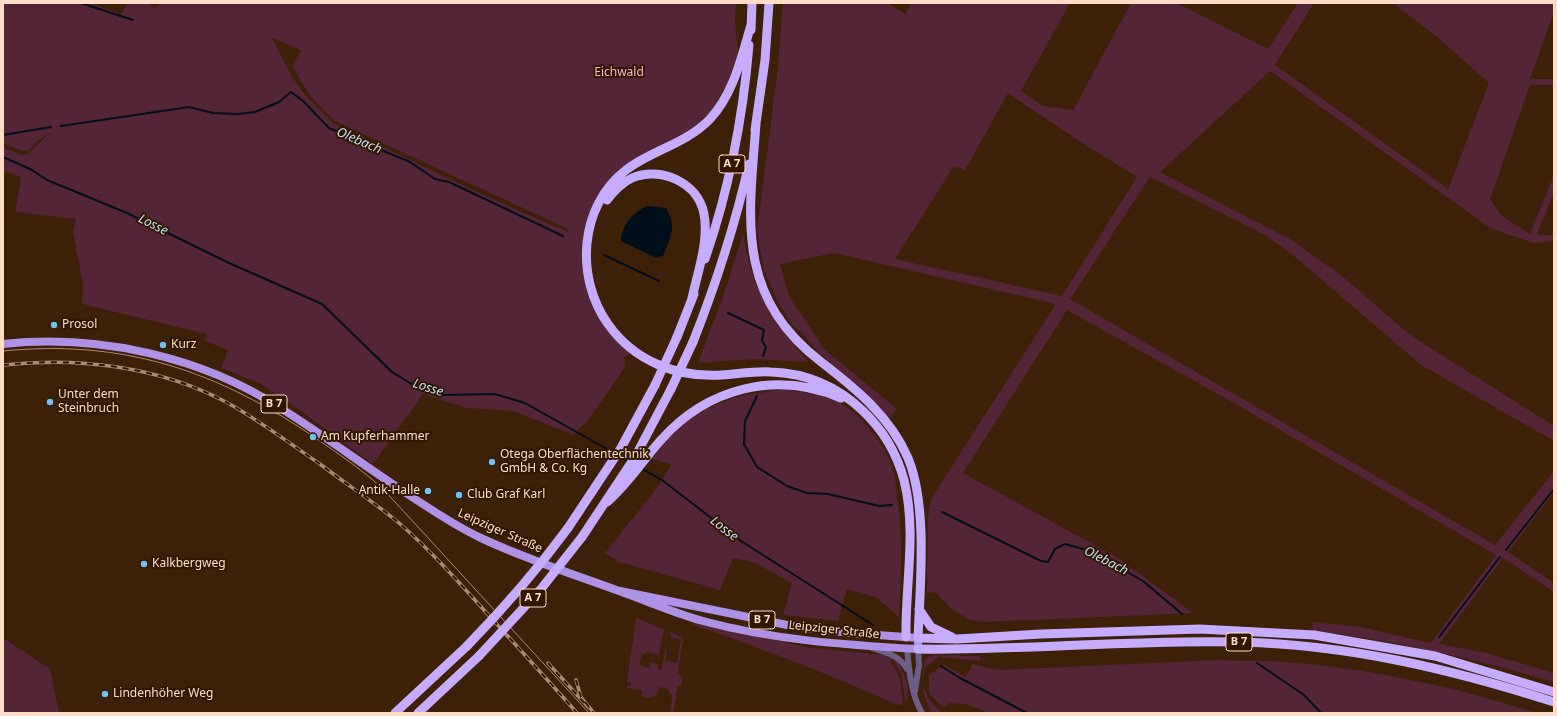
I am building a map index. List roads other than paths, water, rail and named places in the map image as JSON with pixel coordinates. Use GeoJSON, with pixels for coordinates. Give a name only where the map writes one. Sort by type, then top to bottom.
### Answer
{"type":"FeatureCollection","features":[{"type":"Feature","properties":{"kind":"highway","name":"A 7"},"geometry":{"type":"LineString","coordinates":[[394,713],[467,646],[523,585],[568,528],[606,472],[655,385],[692,298],[716,224],[736,146],[745,89],[752,3]]}},
{"type":"Feature","properties":{"kind":"highway","name":"A 7"},"geometry":{"type":"LineString","coordinates":[[418,713],[479,656],[536,594],[582,537],[606,502],[620,487],[671,389],[693,342],[709,302],[733,229],[748,170],[765,60],[769,3]]}},
{"type":"Feature","properties":{"kind":"highway"},"geometry":{"type":"LineString","coordinates":[[751,25],[732,85],[717,110],[700,128],[689,136],[626,170],[616,179],[602,197],[593,216],[588,236],[587,266],[590,286],[597,305],[613,331],[631,349],[652,362],[671,370],[696,375],[771,372],[795,374],[830,386],[851,399],[863,411],[888,440],[899,464],[905,487],[910,528],[906,637]]}},
{"type":"Feature","properties":{"kind":"highway"},"geometry":{"type":"LineString","coordinates":[[756,124],[750,233],[753,258],[762,285],[781,323],[798,342],[880,414],[896,435],[908,458],[914,475],[918,493],[920,528],[918,638]]}},
{"type":"Feature","properties":{"kind":"highway"},"geometry":{"type":"LineString","coordinates":[[692,298],[705,233],[704,215],[699,201],[688,187],[667,176],[641,175],[625,182],[613,192],[598,217],[592,236],[591,260],[594,285],[601,303],[616,328],[630,342],[654,358],[681,368],[711,371],[771,367],[802,371],[832,381],[869,403]]}},
{"type":"Feature","properties":{"kind":"highway"},"geometry":{"type":"LineString","coordinates":[[620,487],[660,441],[679,422],[702,405],[726,394],[749,388],[782,385],[810,388],[838,396],[863,411]]}},
{"type":"Feature","properties":{"kind":"highway"},"geometry":{"type":"LineString","coordinates":[[919,609],[931,627],[957,639]]}},
{"type":"Feature","properties":{"kind":"highway","name":"B 7"},"geometry":{"type":"LineString","coordinates":[[918,638],[957,639],[1041,634],[1200,629],[1314,635],[1435,656],[1554,692]]}},
{"type":"Feature","properties":{"kind":"highway","name":"B 7"},"geometry":{"type":"LineString","coordinates":[[918,649],[1241,642],[1313,646],[1431,666],[1480,679],[1554,702]]}},
{"type":"Feature","properties":{"kind":"main road","name":"Leipziger Straße"},"geometry":{"type":"LineString","coordinates":[[3,344],[32,341],[117,347],[182,362],[213,374],[256,393],[453,524],[514,552],[620,591],[661,608],[704,622],[797,639],[864,646],[918,649]]}},
{"type":"Feature","properties":{"kind":"main road","name":"Leipziger Straße"},"geometry":{"type":"LineString","coordinates":[[620,591],[797,627],[906,637]]}},
{"type":"Feature","properties":{"kind":"main road","name":"B 7"},"geometry":{"type":"LineString","coordinates":[[906,637],[918,638]]}},
{"type":"Feature","properties":{"kind":"main road"},"geometry":{"type":"LineString","coordinates":[[906,637],[907,648]]}},
{"type":"Feature","properties":{"kind":"main road"},"geometry":{"type":"LineString","coordinates":[[918,638],[918,649]]}},
{"type":"Feature","properties":{"kind":"street"},"geometry":{"type":"LineString","coordinates":[[864,646],[896,656],[903,662],[909,671]]}},
{"type":"Feature","properties":{"kind":"street"},"geometry":{"type":"LineString","coordinates":[[907,648],[909,671],[922,713]]}},
{"type":"Feature","properties":{"kind":"street"},"geometry":{"type":"LineString","coordinates":[[915,694],[919,665],[918,649]]}},
{"type":"Feature","properties":{"kind":"water"},"geometry":{"type":"Polygon","coordinates":[[[647,206],[666,208],[672,226],[672,232],[663,256],[656,258],[621,241],[626,224],[637,212],[647,206]]]}},
{"type":"Feature","properties":{"kind":"waterway"},"geometry":{"type":"LineString","coordinates":[[81,3],[133,20]]}},
{"type":"Feature","properties":{"kind":"waterway","name":"Olebach"},"geometry":{"type":"LineString","coordinates":[[61,126],[189,107],[213,113],[238,114],[255,112],[279,102],[291,92],[303,101],[329,128],[410,162],[435,179],[449,182],[563,236]]}},
{"type":"Feature","properties":{"kind":"waterway","name":"Olebach"},"geometry":{"type":"LineString","coordinates":[[3,135],[51,127]]}},
{"type":"Feature","properties":{"kind":"waterway","name":"Losse"},"geometry":{"type":"LineString","coordinates":[[3,157],[32,170],[47,180],[127,213],[229,263],[322,304],[392,372],[410,383],[442,395],[495,394],[525,403],[614,453]]}},
{"type":"Feature","properties":{"kind":"waterway","name":"Olebach"},"geometry":{"type":"LineString","coordinates":[[604,255],[659,281]]}},
{"type":"Feature","properties":{"kind":"waterway","name":"Olebach"},"geometry":{"type":"LineString","coordinates":[[728,313],[764,330],[762,341],[766,347],[763,356]]}},
{"type":"Feature","properties":{"kind":"waterway","name":"Olebach"},"geometry":{"type":"LineString","coordinates":[[757,396],[745,421],[744,444],[757,467],[787,486],[807,493],[828,494],[879,506],[892,505]]}},
{"type":"Feature","properties":{"kind":"waterway","name":"Losse"},"geometry":{"type":"LineString","coordinates":[[620,457],[628,461]]}},
{"type":"Feature","properties":{"kind":"waterway","name":"Losse"},"geometry":{"type":"LineString","coordinates":[[641,468],[662,480],[741,541],[873,625]]}},
{"type":"Feature","properties":{"kind":"waterway"},"geometry":{"type":"LineString","coordinates":[[1506,550],[1554,489]]}},
{"type":"Feature","properties":{"kind":"waterway","name":"Olebach"},"geometry":{"type":"LineString","coordinates":[[942,512],[1041,561],[1048,562],[1055,549],[1065,544],[1090,551],[1143,581],[1182,614]]}},
{"type":"Feature","properties":{"kind":"waterway"},"geometry":{"type":"LineString","coordinates":[[1439,637],[1500,557]]}},
{"type":"Feature","properties":{"kind":"waterway","name":"Olebach"},"geometry":{"type":"LineString","coordinates":[[1257,663],[1304,695],[1321,713]]}},
{"type":"Feature","properties":{"kind":"waterway","name":"Losse"},"geometry":{"type":"LineString","coordinates":[[941,666],[960,678],[1027,713]]}},
{"type":"Feature","properties":{"kind":"tram line"},"geometry":{"type":"LineString","coordinates":[[3,351],[47,349],[89,350],[129,356],[168,365],[206,378],[243,395],[280,415],[343,457],[384,490],[589,713]]}},
{"type":"Feature","properties":{"kind":"railway"},"geometry":{"type":"LineString","coordinates":[[3,365],[60,362],[117,367],[145,372],[200,390],[238,409],[320,464],[399,523],[452,575],[577,713]]}},
{"type":"Feature","properties":{"kind":"railway"},"geometry":{"type":"LineString","coordinates":[[548,663],[589,708]]}},
{"type":"Feature","properties":{"kind":"railway"},"geometry":{"type":"LineString","coordinates":[[576,680],[581,697],[594,713]]}},
{"type":"Feature","properties":{"kind":"place","name":"Prosol"},"geometry":{"type":"Point","coordinates":[54,325]}},
{"type":"Feature","properties":{"kind":"place","name":"Kurz"},"geometry":{"type":"Point","coordinates":[163,345]}},
{"type":"Feature","properties":{"kind":"place","name":"Unter dem Steinbruch"},"geometry":{"type":"Point","coordinates":[50,402]}},
{"type":"Feature","properties":{"kind":"place","name":"Am Kupferhammer"},"geometry":{"type":"Point","coordinates":[313,437]}},
{"type":"Feature","properties":{"kind":"place","name":"Otega Oberflächentechnik GmbH & Co. Kg"},"geometry":{"type":"Point","coordinates":[492,462]}},
{"type":"Feature","properties":{"kind":"place","name":"Antik-Halle"},"geometry":{"type":"Point","coordinates":[428,491]}},
{"type":"Feature","properties":{"kind":"place","name":"Club Graf Karl"},"geometry":{"type":"Point","coordinates":[459,495]}},
{"type":"Feature","properties":{"kind":"place","name":"Kalkbergweg"},"geometry":{"type":"Point","coordinates":[144,564]}},
{"type":"Feature","properties":{"kind":"place","name":"Lindenhöher Weg"},"geometry":{"type":"Point","coordinates":[105,694]}},
{"type":"Feature","properties":{"kind":"park label","name":"Eichwald"},"geometry":{"type":"Point","coordinates":[619,73]}}]}
